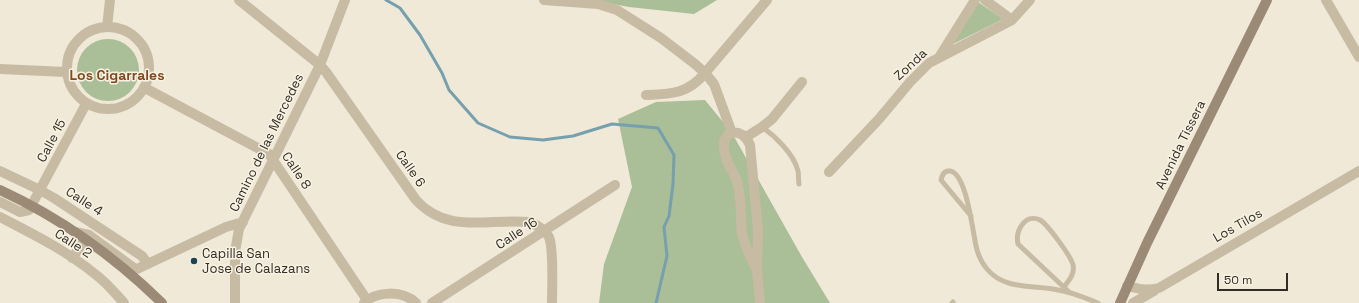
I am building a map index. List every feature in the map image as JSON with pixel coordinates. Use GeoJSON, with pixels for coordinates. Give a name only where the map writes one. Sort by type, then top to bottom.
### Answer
{"type":"FeatureCollection","features":[{"type":"Feature","properties":{"kind":"main road","name":"Avenida Tissera"},"geometry":{"type":"LineString","coordinates":[[1120,303],[1150,236],[1267,0]]}},
{"type":"Feature","properties":{"kind":"main road"},"geometry":{"type":"LineString","coordinates":[[0,190],[75,232],[101,250],[134,276],[162,303]]}},
{"type":"Feature","properties":{"kind":"main road"},"geometry":{"type":"LineString","coordinates":[[0,195],[31,208],[83,243],[112,265],[134,276],[153,303]]}},
{"type":"Feature","properties":{"kind":"street"},"geometry":{"type":"LineString","coordinates":[[107,27],[110,0]]}},
{"type":"Feature","properties":{"kind":"street","name":"Calle 6"},"geometry":{"type":"LineString","coordinates":[[239,0],[320,65],[416,200],[427,211],[448,221],[464,223],[529,222],[545,231]]}},
{"type":"Feature","properties":{"kind":"street","name":"Camino de las Mercedes"},"geometry":{"type":"LineString","coordinates":[[235,303],[235,252],[239,229],[274,161],[320,65],[345,0]]}},
{"type":"Feature","properties":{"kind":"street"},"geometry":{"type":"LineString","coordinates":[[544,0],[598,4],[612,8],[661,38],[695,64],[714,84],[732,133]]}},
{"type":"Feature","properties":{"kind":"street"},"geometry":{"type":"LineString","coordinates":[[646,95],[675,94],[686,89],[699,80],[767,0]]}},
{"type":"Feature","properties":{"kind":"street"},"geometry":{"type":"LineString","coordinates":[[940,56],[975,0]]}},
{"type":"Feature","properties":{"kind":"street"},"geometry":{"type":"LineString","coordinates":[[985,0],[1012,20]]}},
{"type":"Feature","properties":{"kind":"street","name":"Zonda"},"geometry":{"type":"LineString","coordinates":[[829,172],[879,120],[891,104],[929,63],[1012,20],[1030,0]]}},
{"type":"Feature","properties":{"kind":"street"},"geometry":{"type":"LineString","coordinates":[[1326,0],[1359,58]]}},
{"type":"Feature","properties":{"kind":"street"},"geometry":{"type":"LineString","coordinates":[[107,27],[121,29],[134,35],[144,46],[149,60],[149,74],[145,88],[132,102],[126,106],[114,110],[100,110],[86,104],[77,97],[70,86],[66,72],[67,59],[72,46],[82,36],[94,29],[107,27]]}},
{"type":"Feature","properties":{"kind":"street"},"geometry":{"type":"LineString","coordinates":[[0,68],[66,72]]}},
{"type":"Feature","properties":{"kind":"street"},"geometry":{"type":"LineString","coordinates":[[746,137],[772,119],[802,82]]}},
{"type":"Feature","properties":{"kind":"street","name":"Calle 8"},"geometry":{"type":"LineString","coordinates":[[145,88],[269,154],[365,302]]}},
{"type":"Feature","properties":{"kind":"street","name":"Calle 15"},"geometry":{"type":"LineString","coordinates":[[31,208],[86,104]]}},
{"type":"Feature","properties":{"kind":"street"},"geometry":{"type":"LineString","coordinates":[[757,271],[742,235],[739,186],[734,173],[727,163],[723,147],[728,136],[732,133],[740,132],[746,137],[750,145],[758,230],[757,271],[760,303]]}},
{"type":"Feature","properties":{"kind":"street"},"geometry":{"type":"LineString","coordinates":[[734,173],[745,174],[753,169]]}},
{"type":"Feature","properties":{"kind":"street","name":"Calle 4"},"geometry":{"type":"LineString","coordinates":[[0,170],[40,190],[142,256],[148,264]]}},
{"type":"Feature","properties":{"kind":"street","name":"Los Tilos"},"geometry":{"type":"LineString","coordinates":[[1127,286],[1141,290],[1159,288],[1359,171]]}},
{"type":"Feature","properties":{"kind":"street","name":"Calle 16"},"geometry":{"type":"LineString","coordinates":[[432,303],[615,185]]}},
{"type":"Feature","properties":{"kind":"street"},"geometry":{"type":"LineString","coordinates":[[0,202],[20,212],[31,208]]}},
{"type":"Feature","properties":{"kind":"street","name":"Calle 2"},"geometry":{"type":"LineString","coordinates":[[0,217],[37,236],[72,258],[96,275],[124,303]]}},
{"type":"Feature","properties":{"kind":"street"},"geometry":{"type":"LineString","coordinates":[[134,276],[148,264],[226,227],[243,222]]}},
{"type":"Feature","properties":{"kind":"street"},"geometry":{"type":"LineString","coordinates":[[545,231],[551,248],[552,303]]}},
{"type":"Feature","properties":{"kind":"street"},"geometry":{"type":"LineString","coordinates":[[72,258],[83,243]]}},
{"type":"Feature","properties":{"kind":"street"},"geometry":{"type":"LineString","coordinates":[[1133,303],[1159,288]]}},
{"type":"Feature","properties":{"kind":"street"},"geometry":{"type":"LineString","coordinates":[[365,302],[378,295],[390,293],[402,295],[416,303]]}},
{"type":"Feature","properties":{"kind":"lane"},"geometry":{"type":"LineString","coordinates":[[762,127],[777,139],[794,162],[798,170],[799,184]]}},
{"type":"Feature","properties":{"kind":"lane"},"geometry":{"type":"LineString","coordinates":[[971,216],[941,180],[942,175],[945,172],[950,171],[955,173],[964,191],[971,216],[977,250],[980,260],[987,270],[997,278],[1020,286],[1058,290],[1098,303]]}},
{"type":"Feature","properties":{"kind":"lane"},"geometry":{"type":"LineString","coordinates":[[1064,287],[1072,276],[1073,264],[1060,244],[1040,220],[1032,218],[1024,222],[1018,233],[1018,244],[1070,293]]}},
{"type":"Feature","properties":{"kind":"green space"},"geometry":{"type":"Polygon","coordinates":[[[592,0],[717,0],[694,14],[629,7],[592,0]]]}},
{"type":"Feature","properties":{"kind":"green space"},"geometry":{"type":"Polygon","coordinates":[[[978,2],[1003,19],[953,44],[978,2]]]}},
{"type":"Feature","properties":{"kind":"green space"},"geometry":{"type":"Polygon","coordinates":[[[108,39],[120,42],[130,48],[136,58],[139,70],[136,82],[130,92],[120,98],[108,101],[96,98],[86,92],[80,82],[77,70],[80,58],[86,48],[96,42],[108,39]]]}},
{"type":"Feature","properties":{"kind":"green space"},"geometry":{"type":"Polygon","coordinates":[[[705,100],[732,133],[802,257],[830,303],[599,303],[604,264],[632,187],[618,119],[656,102],[705,100]]]}},
{"type":"Feature","properties":{"kind":"waterway"},"geometry":{"type":"LineString","coordinates":[[386,0],[400,8],[420,35],[442,73],[449,90],[478,123],[510,137],[543,140],[573,136],[612,124],[658,128],[674,155],[673,184],[669,216],[664,227],[667,256],[656,303]]}},
{"type":"Feature","properties":{"kind":"place","name":"Capilla San Jose de Calazans"},"geometry":{"type":"Point","coordinates":[194,261]}},
{"type":"Feature","properties":{"kind":"district","name":"Los Cigarrales"},"geometry":{"type":"Point","coordinates":[117,76]}}]}
